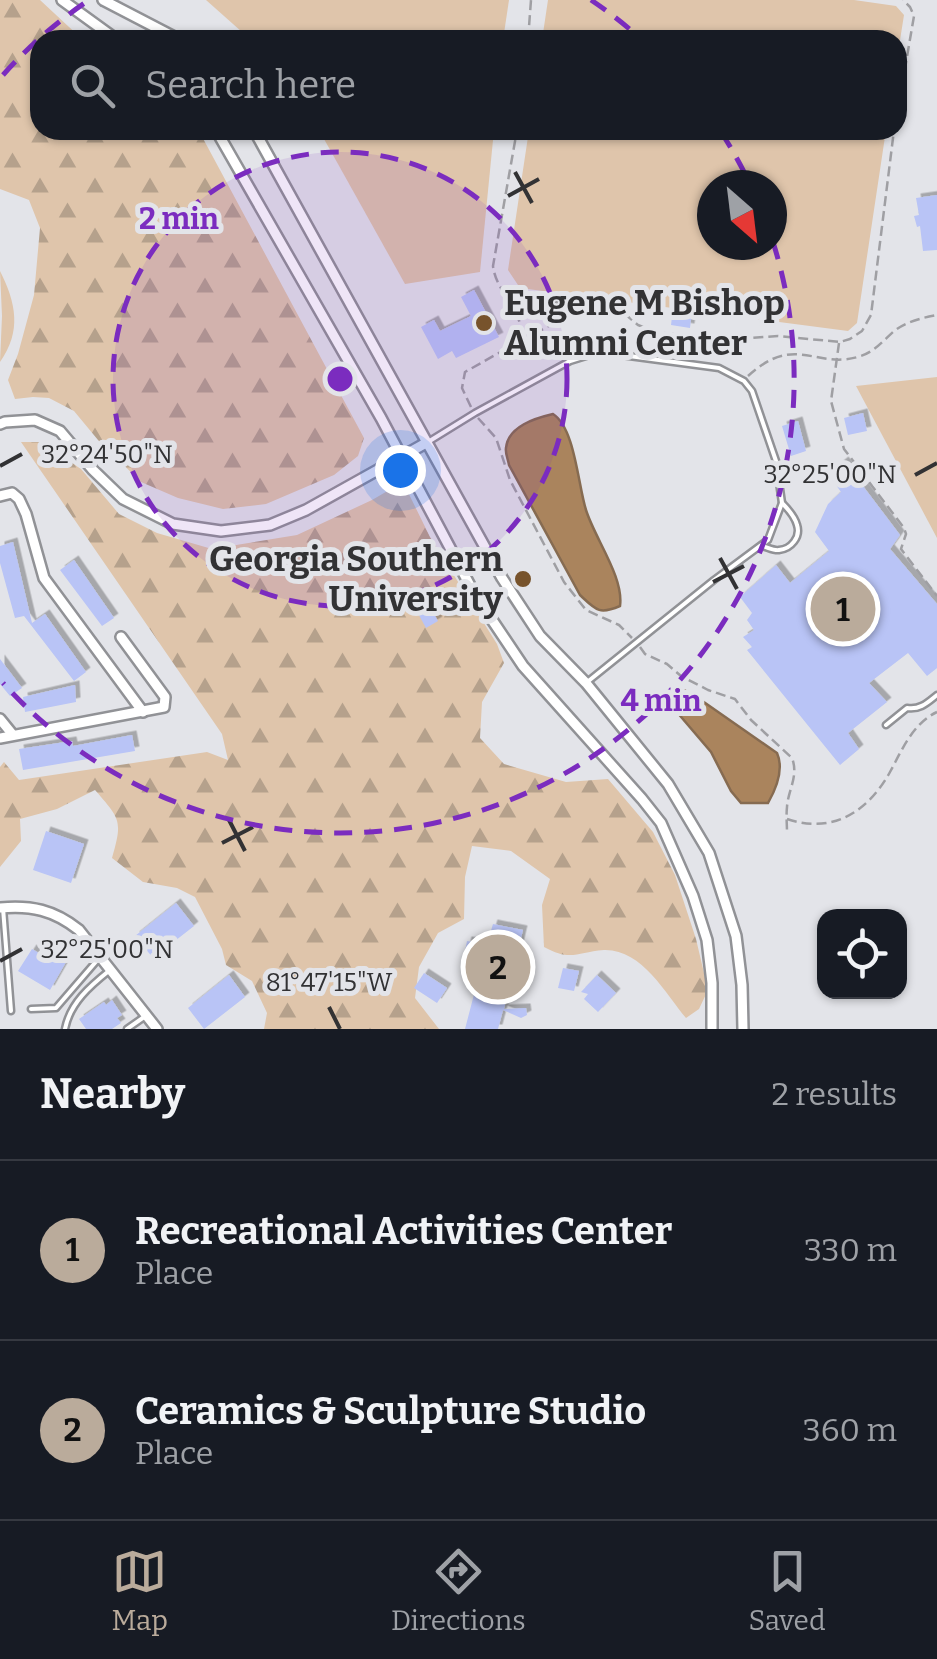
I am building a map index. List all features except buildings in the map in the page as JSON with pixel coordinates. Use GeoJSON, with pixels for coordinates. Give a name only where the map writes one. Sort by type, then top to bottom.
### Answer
{"type":"FeatureCollection","features":[{"type":"Feature","properties":{"kind":"street"},"geometry":{"type":"LineString","coordinates":[[62,0],[103,30]]}},
{"type":"Feature","properties":{"kind":"street"},"geometry":{"type":"LineString","coordinates":[[103,0],[161,30]]}},
{"type":"Feature","properties":{"kind":"street"},"geometry":{"type":"LineString","coordinates":[[222,140],[474,593],[524,666],[660,823],[693,896],[706,940],[712,983],[712,1029]]}},
{"type":"Feature","properties":{"kind":"street"},"geometry":{"type":"LineString","coordinates":[[259,140],[502,578],[540,636],[586,684],[668,784],[709,853],[736,936],[743,1029]]}},
{"type":"Feature","properties":{"kind":"street"},"geometry":{"type":"LineString","coordinates":[[0,424],[35,420],[60,431],[123,500],[173,524],[221,531],[270,525],[306,510],[426,443]]}},
{"type":"Feature","properties":{"kind":"street"},"geometry":{"type":"LineString","coordinates":[[0,496],[12,493],[19,499],[44,578],[143,712]]}},
{"type":"Feature","properties":{"kind":"street"},"geometry":{"type":"LineString","coordinates":[[0,738],[164,708],[165,696],[121,637]]}},
{"type":"Feature","properties":{"kind":"street"},"geometry":{"type":"LineString","coordinates":[[0,719],[13,735]]}},
{"type":"Feature","properties":{"kind":"street"},"geometry":{"type":"LineString","coordinates":[[1,908],[48,910],[63,917],[79,930],[157,1029]]}},
{"type":"Feature","properties":{"kind":"lane"},"geometry":{"type":"LineString","coordinates":[[426,443],[570,361],[600,352],[720,368],[744,380],[752,391],[776,461],[782,503],[797,525],[794,542],[785,550],[760,545]]}},
{"type":"Feature","properties":{"kind":"lane"},"geometry":{"type":"LineString","coordinates":[[586,684],[768,540],[782,503]]}},
{"type":"Feature","properties":{"kind":"lane"},"geometry":{"type":"LineString","coordinates":[[886,725],[907,708],[915,710],[937,695]]}},
{"type":"Feature","properties":{"kind":"lane"},"geometry":{"type":"LineString","coordinates":[[1,908],[10,1011]]}},
{"type":"Feature","properties":{"kind":"lane"},"geometry":{"type":"LineString","coordinates":[[31,1009],[56,1008],[100,957]]}},
{"type":"Feature","properties":{"kind":"lane"},"geometry":{"type":"LineString","coordinates":[[64,1029],[74,1006],[110,970]]}},
{"type":"Feature","properties":{"kind":"lane"},"geometry":{"type":"LineString","coordinates":[[128,1029],[146,1015]]}},
{"type":"Feature","properties":{"kind":"path"},"geometry":{"type":"LineString","coordinates":[[529,30],[531,0]]}},
{"type":"Feature","properties":{"kind":"path"},"geometry":{"type":"LineString","coordinates":[[903,0],[914,16],[907,57]]}},
{"type":"Feature","properties":{"kind":"path"},"geometry":{"type":"LineString","coordinates":[[515,140],[493,266],[520,321],[520,341]]}},
{"type":"Feature","properties":{"kind":"path"},"geometry":{"type":"LineString","coordinates":[[504,293],[625,314],[656,332],[696,338],[778,336],[839,342],[850,339],[862,331],[871,315],[893,140]]}},
{"type":"Feature","properties":{"kind":"path"},"geometry":{"type":"LineString","coordinates":[[592,308],[569,315],[465,372],[462,388],[482,424],[496,438],[510,480],[564,582],[586,610],[620,625],[646,654],[681,676],[735,700],[750,720],[787,752],[795,765],[787,802],[786,833]]}},
{"type":"Feature","properties":{"kind":"path"},"geometry":{"type":"LineString","coordinates":[[744,380],[759,366],[785,354],[847,360],[865,354],[895,330],[937,315]]}},
{"type":"Feature","properties":{"kind":"path"},"geometry":{"type":"LineString","coordinates":[[839,342],[831,401],[844,449],[906,530],[901,548],[937,596]]}},
{"type":"Feature","properties":{"kind":"path"},"geometry":{"type":"LineString","coordinates":[[787,819],[814,825],[838,822],[851,814],[888,776],[909,738],[937,712]]}},
{"type":"Feature","properties":{"kind":"green space"},"geometry":{"type":"Polygon","coordinates":[[[0,0],[40,0],[72,30],[30,30],[30,140],[204,140],[364,438],[358,456],[334,475],[266,504],[223,509],[178,498],[141,482],[74,411],[49,398],[15,399],[8,380],[34,295],[40,228],[29,200],[0,189],[0,0]]]}},
{"type":"Feature","properties":{"kind":"green space"},"geometry":{"type":"Polygon","coordinates":[[[206,0],[509,0],[504,30],[240,30],[206,0]]]}},
{"type":"Feature","properties":{"kind":"green space"},"geometry":{"type":"Polygon","coordinates":[[[548,0],[854,0],[896,6],[904,15],[902,30],[544,30],[548,0]]]}},
{"type":"Feature","properties":{"kind":"green space"},"geometry":{"type":"Polygon","coordinates":[[[325,140],[493,140],[480,272],[405,284],[325,140]]]}},
{"type":"Feature","properties":{"kind":"green space"},"geometry":{"type":"Polygon","coordinates":[[[528,140],[884,140],[857,323],[848,331],[520,288],[508,270],[528,140]]]}},
{"type":"Feature","properties":{"kind":"green space"},"geometry":{"type":"Polygon","coordinates":[[[0,271],[13,306],[14,328],[0,362],[2,316],[0,271]]]}},
{"type":"Feature","properties":{"kind":"green space"},"geometry":{"type":"Polygon","coordinates":[[[937,377],[937,538],[856,386],[937,377]]]}},
{"type":"Feature","properties":{"kind":"green space"},"geometry":{"type":"Polygon","coordinates":[[[21,442],[42,442],[81,469],[119,514],[157,533],[212,549],[297,535],[403,482],[430,537],[497,644],[504,663],[482,702],[480,738],[504,764],[566,782],[608,779],[653,832],[675,875],[696,939],[708,990],[699,1009],[686,1018],[641,964],[618,952],[568,955],[544,947],[542,905],[550,879],[511,851],[472,846],[465,877],[464,919],[438,933],[419,967],[415,998],[439,1029],[264,1029],[267,1013],[252,981],[226,965],[195,897],[177,888],[143,882],[112,858],[117,821],[95,790],[57,809],[20,819],[21,841],[0,867],[0,767],[4,762],[19,780],[207,752],[228,760],[222,734],[21,442]]]}},
{"type":"Feature","properties":{"kind":"shaded area"},"geometry":{"type":"Polygon","coordinates":[[[553,414],[566,431],[586,510],[618,583],[620,606],[613,609],[598,610],[580,595],[509,465],[506,450],[512,434],[524,424],[553,414]]]}},
{"type":"Feature","properties":{"kind":"shaded area"},"geometry":{"type":"Polygon","coordinates":[[[678,688],[777,753],[779,772],[768,803],[741,803],[731,791],[711,752],[676,711],[672,695],[678,688]]]}},
{"type":"Feature","properties":{"kind":"place","name":"Eugene M Bishop Alumni Center"},"geometry":{"type":"Point","coordinates":[484,323]}},
{"type":"Feature","properties":{"kind":"place","name":"Georgia Southern University"},"geometry":{"type":"Point","coordinates":[523,579]}},
{"type":"Feature","properties":{"kind":"place","name":"Recreational Activities Center"},"geometry":{"type":"Point","coordinates":[843,609]}},
{"type":"Feature","properties":{"kind":"place","name":"Ceramics & Sculpture Studio"},"geometry":{"type":"Point","coordinates":[498,967]}}]}
